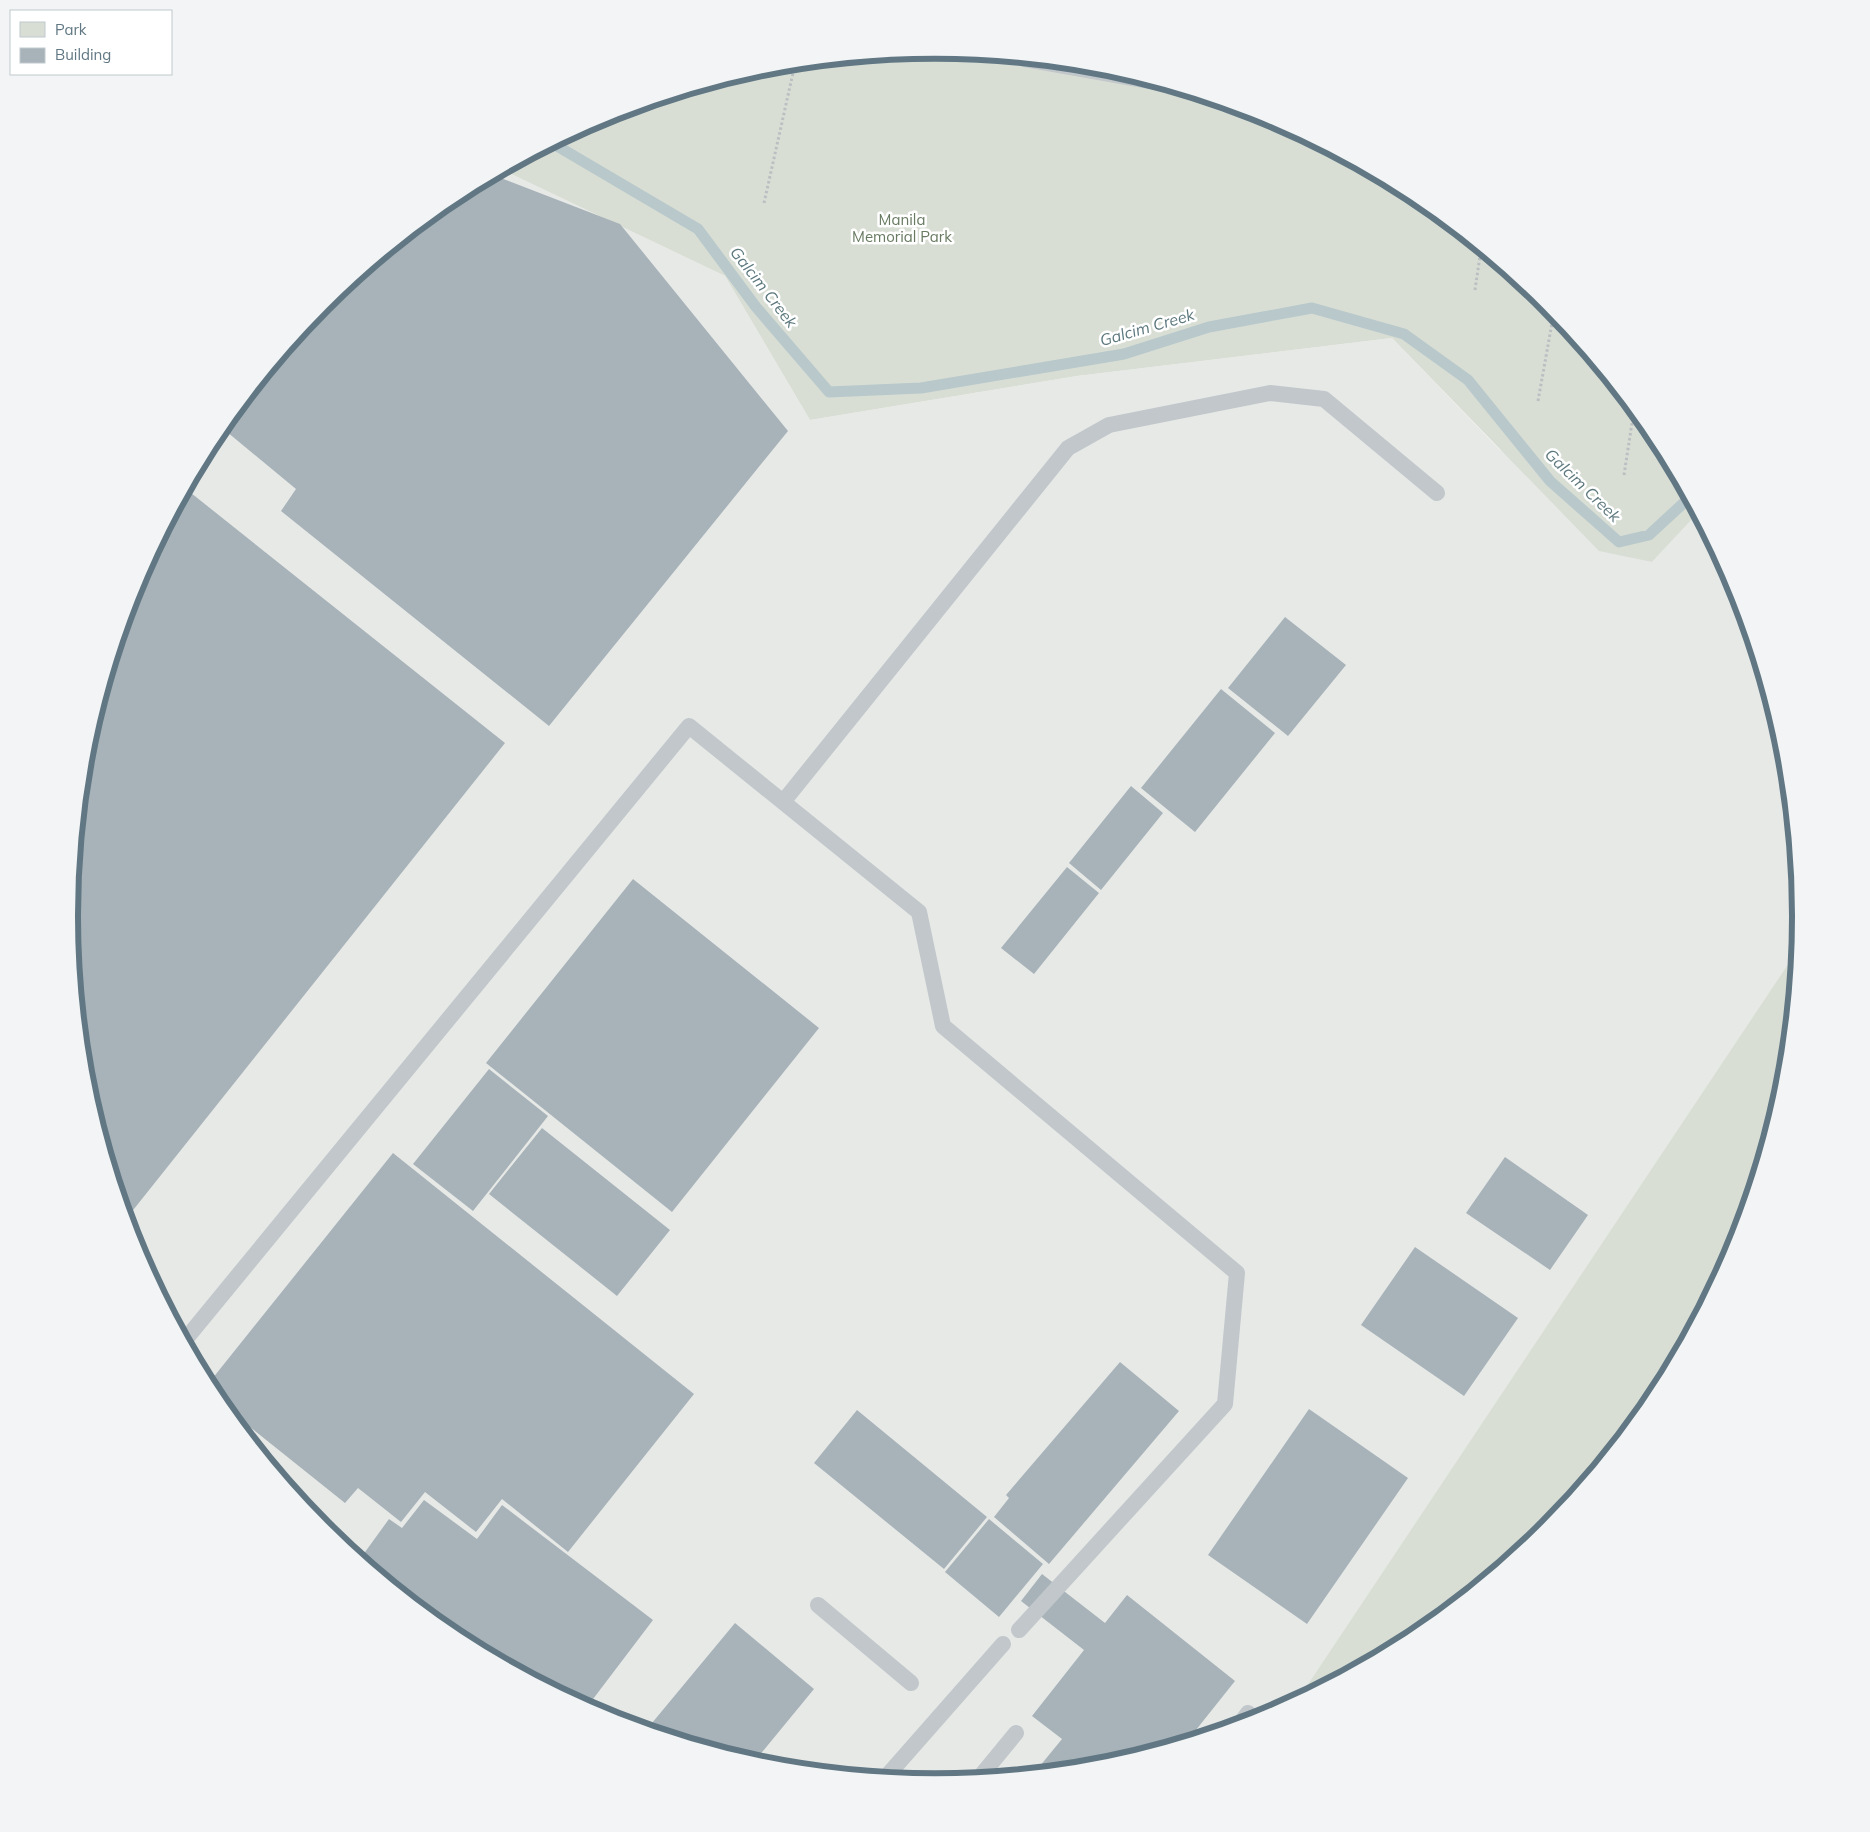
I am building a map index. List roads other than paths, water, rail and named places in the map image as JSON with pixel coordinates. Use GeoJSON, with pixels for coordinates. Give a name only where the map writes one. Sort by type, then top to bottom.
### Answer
{"type":"FeatureCollection","features":[{"type":"Feature","properties":{"kind":"lane"},"geometry":{"type":"LineString","coordinates":[[783,802],[1068,448],[1109,425],[1270,393],[1324,399],[1437,493]]}},
{"type":"Feature","properties":{"kind":"lane"},"geometry":{"type":"LineString","coordinates":[[188,1335],[689,726],[918,912],[943,1026],[1237,1273],[1225,1404],[1020,1630]]}},
{"type":"Feature","properties":{"kind":"lane"},"geometry":{"type":"LineString","coordinates":[[818,1605],[911,1683]]}},
{"type":"Feature","properties":{"kind":"lane"},"geometry":{"type":"LineString","coordinates":[[891,1771],[1003,1644]]}},
{"type":"Feature","properties":{"kind":"lane"},"geometry":{"type":"LineString","coordinates":[[985,1771],[1016,1733]]}},
{"type":"Feature","properties":{"kind":"waterway","name":"Galcim Creek"},"geometry":{"type":"LineString","coordinates":[[558,146],[698,229],[756,307],[829,392],[921,388],[1124,354],[1209,327],[1312,308],[1404,334],[1468,380],[1550,481],[1619,542],[1649,535],[1685,502]]}},
{"type":"Feature","properties":{"kind":"park label","name":"Manila Memorial Park"},"geometry":{"type":"Point","coordinates":[902,228]}}]}
